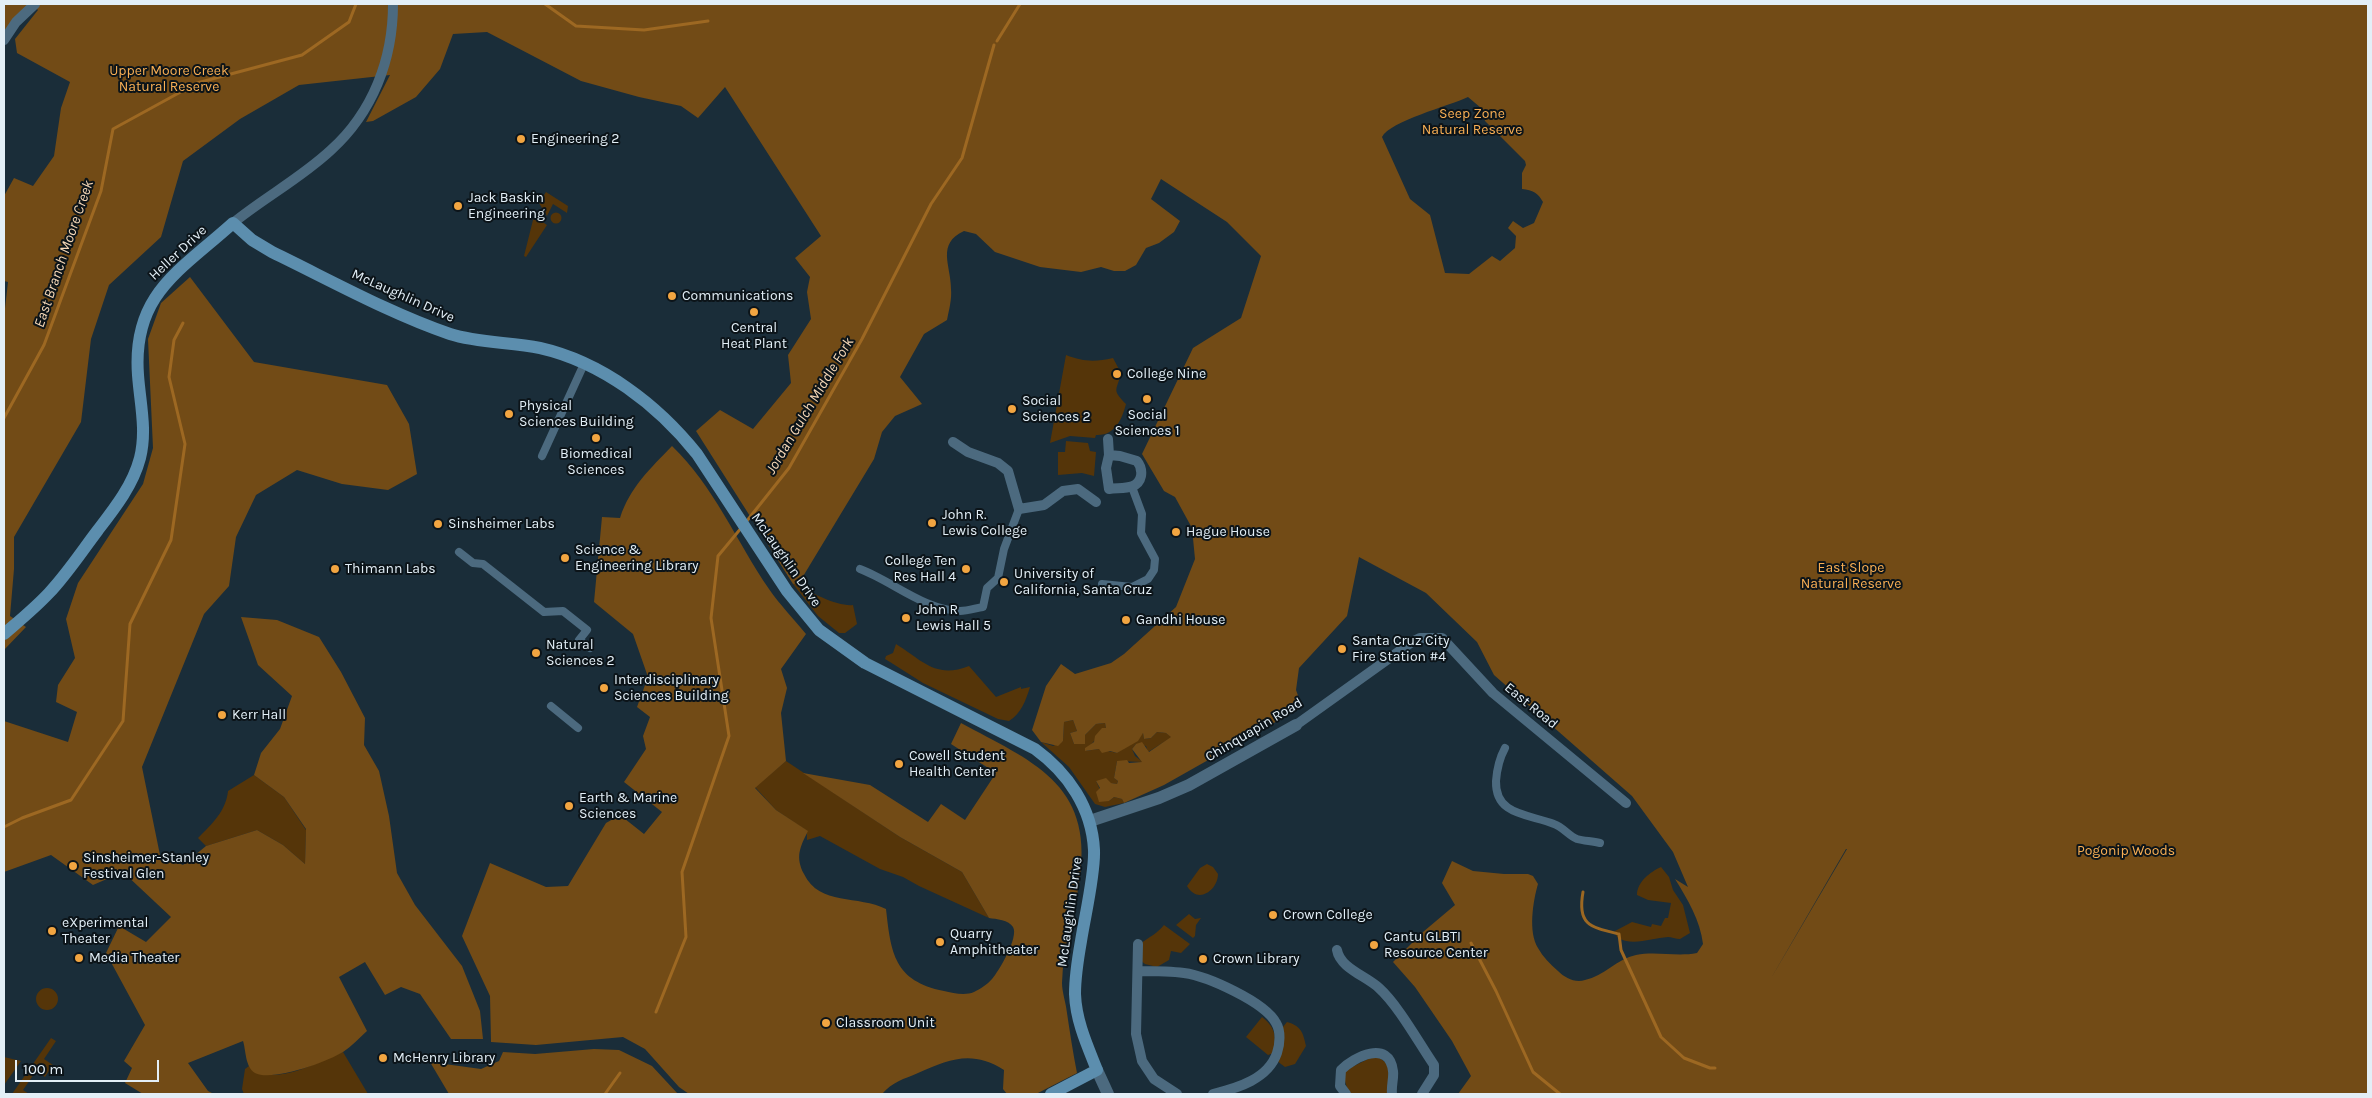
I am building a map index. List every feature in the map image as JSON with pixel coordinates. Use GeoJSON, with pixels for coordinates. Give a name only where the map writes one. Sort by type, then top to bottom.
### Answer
{"type":"FeatureCollection","features":[{"type":"Feature","properties":{"kind":"main road","name":"McLaughlin Drive"},"geometry":{"type":"LineString","coordinates":[[233,223],[252,240],[272,252],[437,329],[467,338],[553,351],[584,364],[622,385],[658,412],[678,431],[808,618],[833,641],[860,660],[1020,740],[1048,758],[1069,781],[1090,821],[1094,850],[1093,869],[1075,993],[1081,1029],[1097,1070]]}},
{"type":"Feature","properties":{"kind":"main road","name":"Heller Drive"},"geometry":{"type":"LineString","coordinates":[[4,634],[58,583],[123,495],[135,471],[143,443],[144,428],[137,366],[139,335],[143,318],[153,298],[164,286],[233,223]]}},
{"type":"Feature","properties":{"kind":"main road"},"geometry":{"type":"LineString","coordinates":[[1051,1094],[1097,1070]]}},
{"type":"Feature","properties":{"kind":"street"},"geometry":{"type":"LineString","coordinates":[[4,40],[16,22],[34,4]]}},
{"type":"Feature","properties":{"kind":"street","name":"Heller Drive"},"geometry":{"type":"LineString","coordinates":[[233,223],[332,150],[355,123],[375,91],[385,63],[393,28],[393,4]]}},
{"type":"Feature","properties":{"kind":"street"},"geometry":{"type":"LineString","coordinates":[[542,456],[584,364]]}},
{"type":"Feature","properties":{"kind":"street"},"geometry":{"type":"LineString","coordinates":[[1108,439],[1109,455],[1106,468],[1109,489],[1132,487],[1140,480],[1140,465],[1132,458],[1109,455]]}},
{"type":"Feature","properties":{"kind":"street"},"geometry":{"type":"LineString","coordinates":[[860,569],[886,580],[920,600],[949,610],[962,611],[983,607],[987,588],[998,578],[1004,549],[1019,509],[1008,472],[998,463],[968,452],[953,442]]}},
{"type":"Feature","properties":{"kind":"street"},"geometry":{"type":"LineString","coordinates":[[1102,584],[1132,587],[1148,580],[1154,570],[1155,559],[1142,533],[1142,514],[1132,487]]}},
{"type":"Feature","properties":{"kind":"street"},"geometry":{"type":"LineString","coordinates":[[1019,509],[1044,505],[1063,491],[1078,489],[1096,502]]}},
{"type":"Feature","properties":{"kind":"street"},"geometry":{"type":"LineString","coordinates":[[459,552],[473,564],[483,564],[544,612],[564,612],[587,630],[579,640],[590,648]]}},
{"type":"Feature","properties":{"kind":"street","name":"Chinquapin Road"},"geometry":{"type":"LineString","coordinates":[[1090,821],[1159,798],[1189,785],[1296,725],[1399,650],[1420,638]]}},
{"type":"Feature","properties":{"kind":"street","name":"East Road"},"geometry":{"type":"LineString","coordinates":[[1420,638],[1442,638],[1493,693],[1626,803]]}},
{"type":"Feature","properties":{"kind":"street"},"geometry":{"type":"LineString","coordinates":[[551,706],[578,728]]}},
{"type":"Feature","properties":{"kind":"street"},"geometry":{"type":"LineString","coordinates":[[1505,748],[1498,762],[1496,786],[1499,800],[1503,805],[1516,812],[1557,825],[1576,838],[1600,842]]}},
{"type":"Feature","properties":{"kind":"street"},"geometry":{"type":"LineString","coordinates":[[1138,944],[1136,1034],[1142,1060],[1154,1079],[1177,1094]]}},
{"type":"Feature","properties":{"kind":"street"},"geometry":{"type":"LineString","coordinates":[[1337,950],[1338,956],[1344,964],[1367,979],[1386,995],[1434,1065],[1434,1075],[1422,1094]]}},
{"type":"Feature","properties":{"kind":"street"},"geometry":{"type":"LineString","coordinates":[[1138,971],[1185,973],[1217,983],[1247,998],[1276,1022],[1279,1039],[1278,1048],[1274,1061],[1266,1071],[1236,1088],[1213,1094]]}},
{"type":"Feature","properties":{"kind":"street"},"geometry":{"type":"LineString","coordinates":[[1346,1094],[1340,1086],[1341,1070],[1368,1053],[1376,1052],[1382,1054],[1390,1062],[1393,1070],[1392,1094]]}},
{"type":"Feature","properties":{"kind":"street","name":"McLaughlin Drive"},"geometry":{"type":"LineString","coordinates":[[1097,1070],[1108,1094]]}},
{"type":"Feature","properties":{"kind":"shaded area"},"geometry":{"type":"Polygon","coordinates":[[[546,192],[568,206],[567,213],[553,204],[547,216],[539,203],[546,192]]]}},
{"type":"Feature","properties":{"kind":"shaded area"},"geometry":{"type":"Polygon","coordinates":[[[556,212],[562,218],[556,224],[550,218],[556,212]]]}},
{"type":"Feature","properties":{"kind":"shaded area"},"geometry":{"type":"Polygon","coordinates":[[[534,216],[547,225],[526,257],[524,256],[534,216]]]}},
{"type":"Feature","properties":{"kind":"shaded area"},"geometry":{"type":"Polygon","coordinates":[[[1066,355],[1090,361],[1113,358],[1121,373],[1116,390],[1126,404],[1117,426],[1108,433],[1096,435],[1095,438],[1070,436],[1050,443],[1066,355]]]}},
{"type":"Feature","properties":{"kind":"shaded area"},"geometry":{"type":"Polygon","coordinates":[[[1066,441],[1088,443],[1090,451],[1096,452],[1094,476],[1082,473],[1058,475],[1058,452],[1065,452],[1066,441]]]}},
{"type":"Feature","properties":{"kind":"shaded area"},"geometry":{"type":"Polygon","coordinates":[[[799,583],[809,591],[824,598],[840,604],[853,605],[857,624],[845,633],[839,633],[818,616],[793,584],[799,583]]]}},
{"type":"Feature","properties":{"kind":"shaded area"},"geometry":{"type":"Polygon","coordinates":[[[896,644],[922,662],[939,669],[957,669],[969,666],[996,697],[1021,687],[1021,689],[1030,687],[1025,702],[1017,715],[1009,721],[998,719],[923,683],[885,659],[886,656],[893,653],[896,644]]]}},
{"type":"Feature","properties":{"kind":"shaded area"},"geometry":{"type":"Polygon","coordinates":[[[1073,720],[1077,731],[1070,733],[1074,744],[1085,744],[1085,735],[1096,724],[1105,723],[1106,728],[1085,751],[1099,749],[1117,753],[1143,733],[1144,739],[1151,738],[1157,732],[1166,733],[1172,737],[1148,752],[1146,746],[1136,744],[1132,749],[1135,756],[1143,762],[1117,761],[1114,778],[1118,781],[1117,784],[1096,781],[1105,800],[1109,801],[1114,797],[1122,799],[1124,803],[1105,807],[1095,804],[1069,767],[1041,742],[1053,746],[1063,741],[1064,722],[1073,720]]]}},
{"type":"Feature","properties":{"kind":"shaded area"},"geometry":{"type":"Polygon","coordinates":[[[786,761],[900,837],[962,872],[989,918],[903,877],[880,869],[820,836],[807,840],[807,831],[776,810],[755,787],[786,761]]]}},
{"type":"Feature","properties":{"kind":"shaded area"},"geometry":{"type":"Polygon","coordinates":[[[254,775],[284,797],[306,830],[305,864],[283,845],[257,830],[206,846],[198,838],[221,811],[228,791],[254,775]]]}},
{"type":"Feature","properties":{"kind":"shaded area"},"geometry":{"type":"Polygon","coordinates":[[[1207,864],[1213,867],[1218,874],[1215,885],[1211,890],[1202,895],[1191,892],[1187,886],[1200,868],[1207,864]]]}},
{"type":"Feature","properties":{"kind":"shaded area"},"geometry":{"type":"Polygon","coordinates":[[[1661,867],[1669,877],[1673,890],[1683,905],[1690,933],[1680,939],[1668,937],[1635,942],[1617,937],[1615,931],[1632,922],[1651,927],[1652,924],[1661,926],[1665,918],[1668,918],[1671,903],[1648,900],[1637,895],[1639,886],[1645,878],[1661,867]]]}},
{"type":"Feature","properties":{"kind":"shaded area"},"geometry":{"type":"Polygon","coordinates":[[[1189,914],[1195,919],[1201,918],[1196,925],[1193,938],[1176,925],[1189,914]]]}},
{"type":"Feature","properties":{"kind":"shaded area"},"geometry":{"type":"Polygon","coordinates":[[[1164,925],[1190,944],[1181,953],[1171,951],[1169,960],[1157,967],[1145,964],[1140,960],[1140,944],[1164,925]]]}},
{"type":"Feature","properties":{"kind":"shaded area"},"geometry":{"type":"Polygon","coordinates":[[[47,988],[55,991],[58,999],[55,1007],[47,1010],[39,1007],[36,999],[39,991],[47,988]]]}},
{"type":"Feature","properties":{"kind":"shaded area"},"geometry":{"type":"Polygon","coordinates":[[[1262,1017],[1270,1025],[1275,1037],[1274,1053],[1268,1055],[1246,1037],[1262,1017]]]}},
{"type":"Feature","properties":{"kind":"shaded area"},"geometry":{"type":"Polygon","coordinates":[[[1287,1022],[1301,1030],[1306,1046],[1295,1064],[1285,1067],[1277,1061],[1282,1028],[1287,1022]]]}},
{"type":"Feature","properties":{"kind":"shaded area"},"geometry":{"type":"Polygon","coordinates":[[[51,1038],[56,1041],[44,1059],[53,1065],[45,1077],[36,1071],[23,1090],[29,1094],[12,1094],[51,1038]]]}},
{"type":"Feature","properties":{"kind":"shaded area"},"geometry":{"type":"Polygon","coordinates":[[[343,1052],[368,1094],[244,1094],[242,1089],[245,1069],[249,1066],[258,1072],[269,1075],[281,1074],[308,1067],[343,1052]]]}},
{"type":"Feature","properties":{"kind":"shaded area"},"geometry":{"type":"Polygon","coordinates":[[[1376,1055],[1390,1066],[1389,1094],[1349,1094],[1343,1075],[1346,1070],[1376,1055]]]}},
{"type":"Feature","properties":{"kind":"shaded area"},"geometry":{"type":"Polygon","coordinates":[[[4,1057],[21,1061],[4,1085],[4,1057]]]}},
{"type":"Feature","properties":{"kind":"green space"},"geometry":{"type":"Polygon","coordinates":[[[4,4],[29,4],[4,31],[4,4]]]}},
{"type":"Feature","properties":{"kind":"green space"},"geometry":{"type":"Polygon","coordinates":[[[31,4],[2368,4],[2368,1094],[1458,1094],[1471,1076],[1452,1041],[1415,987],[1393,962],[1423,932],[1455,905],[1442,883],[1452,861],[1473,871],[1528,874],[1533,876],[1538,884],[1532,916],[1535,941],[1547,960],[1561,974],[1570,979],[1581,981],[1592,978],[1623,960],[1636,955],[1697,953],[1703,944],[1696,918],[1675,879],[1688,887],[1673,852],[1632,796],[1494,675],[1477,642],[1426,593],[1359,557],[1347,616],[1299,668],[1296,690],[1302,707],[1164,785],[1124,803],[1122,799],[1114,797],[1109,801],[1099,802],[1096,792],[1100,788],[1096,781],[1106,778],[1111,783],[1117,784],[1118,781],[1114,778],[1117,761],[1127,760],[1129,763],[1142,762],[1132,749],[1136,744],[1142,742],[1149,752],[1171,737],[1166,733],[1157,732],[1151,738],[1144,739],[1143,733],[1138,741],[1117,753],[1110,751],[1102,753],[1099,749],[1085,751],[1085,748],[1094,742],[1095,736],[1102,728],[1106,728],[1105,723],[1096,724],[1085,735],[1085,744],[1074,744],[1070,733],[1077,731],[1073,720],[1064,722],[1063,741],[1058,746],[1041,742],[1032,730],[1046,686],[1061,664],[1075,674],[1111,663],[1124,654],[1176,607],[1195,559],[1192,528],[1175,497],[1164,491],[1142,454],[1193,348],[1241,318],[1261,256],[1227,222],[1161,179],[1151,199],[1180,221],[1174,232],[1159,243],[1146,248],[1136,265],[1125,271],[1114,271],[1101,267],[1081,272],[1040,267],[995,252],[976,234],[964,231],[955,236],[950,242],[947,256],[951,293],[947,320],[924,334],[900,377],[922,404],[895,416],[882,432],[874,459],[799,583],[793,584],[696,431],[720,410],[753,429],[791,383],[788,355],[811,319],[807,292],[810,277],[795,258],[821,236],[725,87],[698,118],[681,106],[581,81],[487,32],[453,34],[440,69],[416,97],[373,121],[366,122],[390,75],[299,85],[240,119],[183,161],[161,237],[109,285],[91,339],[81,422],[14,537],[14,569],[10,616],[26,627],[4,650],[4,317],[8,282],[4,281],[4,196],[14,178],[33,186],[54,156],[61,108],[70,82],[17,53],[15,39],[38,10],[31,4]],[[1468,97],[1396,125],[1382,137],[1410,199],[1430,215],[1445,273],[1469,274],[1492,256],[1500,261],[1515,248],[1516,236],[1508,228],[1513,221],[1523,228],[1534,223],[1543,202],[1535,192],[1522,189],[1522,173],[1526,165],[1525,161],[1485,121],[1481,108],[1468,97]],[[1846,849],[1770,980],[1847,849],[1846,849]]]}},
{"type":"Feature","properties":{"kind":"green space"},"geometry":{"type":"Polygon","coordinates":[[[190,277],[254,362],[387,385],[409,424],[417,474],[388,490],[342,484],[297,470],[256,495],[236,537],[229,586],[204,614],[142,767],[160,855],[183,865],[206,846],[257,830],[283,845],[305,864],[306,829],[284,797],[254,775],[261,753],[280,729],[292,696],[258,665],[241,617],[277,620],[319,637],[341,672],[365,718],[364,745],[379,771],[389,816],[397,873],[415,905],[462,966],[480,1011],[483,1039],[451,1039],[420,994],[401,987],[385,995],[365,962],[339,977],[367,1031],[343,1052],[325,1061],[299,1070],[274,1075],[263,1075],[255,1073],[249,1067],[243,1041],[188,1063],[208,1091],[214,1094],[143,1094],[125,1083],[132,1068],[124,1061],[145,1025],[106,953],[119,926],[146,942],[171,917],[123,872],[93,885],[51,855],[4,872],[4,721],[68,742],[77,712],[56,702],[58,685],[75,658],[66,619],[78,583],[143,484],[153,448],[148,339],[161,303],[190,277]]]}},
{"type":"Feature","properties":{"kind":"green space"},"geometry":{"type":"Polygon","coordinates":[[[672,446],[700,478],[769,589],[806,634],[781,669],[787,688],[781,713],[786,761],[755,788],[776,810],[808,831],[799,857],[801,868],[811,884],[819,891],[829,895],[864,902],[886,909],[893,952],[905,972],[927,986],[944,991],[959,994],[974,992],[988,983],[999,969],[1011,946],[1014,932],[1013,927],[1005,921],[989,918],[962,872],[900,837],[803,773],[870,785],[928,822],[941,804],[965,820],[996,773],[951,744],[961,723],[1033,764],[1052,779],[1067,797],[1077,819],[1081,845],[1080,877],[1067,943],[1062,983],[1077,1073],[1036,1094],[1007,1094],[1003,1089],[1004,1070],[982,1060],[971,1058],[940,1064],[903,1079],[890,1086],[882,1094],[689,1094],[679,1087],[645,1049],[623,1037],[536,1045],[491,1042],[490,996],[462,936],[490,863],[546,887],[568,886],[606,823],[620,815],[644,834],[662,812],[624,782],[646,749],[643,736],[650,717],[637,707],[648,677],[633,634],[594,602],[602,517],[620,518],[635,488],[672,446]]]}},
{"type":"Feature","properties":{"kind":"green space"},"geometry":{"type":"Polygon","coordinates":[[[594,1049],[619,1050],[652,1066],[678,1094],[449,1094],[430,1062],[481,1069],[499,1061],[503,1052],[535,1054],[594,1049]]]}},
{"type":"Feature","properties":{"kind":"waterway","name":"East Branch Moore Creek"},"geometry":{"type":"LineString","coordinates":[[4,418],[44,345],[101,191],[113,129],[197,83],[302,55],[349,22],[356,4]]}},
{"type":"Feature","properties":{"kind":"waterway","name":"East Branch Moore Creek"},"geometry":{"type":"LineString","coordinates":[[545,4],[576,26],[644,30],[708,21]]}},
{"type":"Feature","properties":{"kind":"waterway","name":"Jordan Gulch Middle Fork"},"geometry":{"type":"LineString","coordinates":[[997,41],[1020,4]]}},
{"type":"Feature","properties":{"kind":"waterway","name":"Jordan Gulch Middle Fork"},"geometry":{"type":"LineString","coordinates":[[746,522],[789,468],[862,339],[931,204],[962,158],[994,45]]}},
{"type":"Feature","properties":{"kind":"waterway","name":"East Branch Moore Creek"},"geometry":{"type":"LineString","coordinates":[[4,827],[22,818],[71,800],[123,721],[130,624],[171,540],[185,444],[169,377],[174,340],[183,323]]}},
{"type":"Feature","properties":{"kind":"waterway","name":"Jordan Gulch Middle Fork"},"geometry":{"type":"LineString","coordinates":[[656,1012],[686,937],[682,872],[729,736],[711,618],[718,556],[742,527]]}},
{"type":"Feature","properties":{"kind":"waterway"},"geometry":{"type":"LineString","coordinates":[[1583,892],[1582,911],[1588,923],[1600,929],[1619,934],[1621,950],[1661,1037],[1684,1058],[1710,1068],[1715,1068]]}},
{"type":"Feature","properties":{"kind":"waterway"},"geometry":{"type":"LineString","coordinates":[[1471,943],[1496,991],[1533,1072],[1560,1094]]}},
{"type":"Feature","properties":{"kind":"waterway","name":"Jordan Gulch Middle Fork"},"geometry":{"type":"LineString","coordinates":[[605,1094],[620,1073]]}},
{"type":"Feature","properties":{"kind":"place","name":"Engineering 2"},"geometry":{"type":"Point","coordinates":[521,139]}},
{"type":"Feature","properties":{"kind":"place","name":"Jack Baskin Engineering"},"geometry":{"type":"Point","coordinates":[458,206]}},
{"type":"Feature","properties":{"kind":"place","name":"Communications"},"geometry":{"type":"Point","coordinates":[672,296]}},
{"type":"Feature","properties":{"kind":"place","name":"Central Heat Plant"},"geometry":{"type":"Point","coordinates":[754,312]}},
{"type":"Feature","properties":{"kind":"place","name":"College Nine"},"geometry":{"type":"Point","coordinates":[1117,374]}},
{"type":"Feature","properties":{"kind":"place","name":"Social Sciences 1"},"geometry":{"type":"Point","coordinates":[1147,399]}},
{"type":"Feature","properties":{"kind":"place","name":"Social Sciences 2"},"geometry":{"type":"Point","coordinates":[1012,409]}},
{"type":"Feature","properties":{"kind":"place","name":"Physical Sciences Building"},"geometry":{"type":"Point","coordinates":[509,414]}},
{"type":"Feature","properties":{"kind":"place","name":"Biomedical Sciences"},"geometry":{"type":"Point","coordinates":[596,438]}},
{"type":"Feature","properties":{"kind":"place","name":"John R. Lewis College"},"geometry":{"type":"Point","coordinates":[932,523]}},
{"type":"Feature","properties":{"kind":"place","name":"Sinsheimer Labs"},"geometry":{"type":"Point","coordinates":[438,524]}},
{"type":"Feature","properties":{"kind":"place","name":"Hague House"},"geometry":{"type":"Point","coordinates":[1176,532]}},
{"type":"Feature","properties":{"kind":"place","name":"Science & Engineering Library"},"geometry":{"type":"Point","coordinates":[565,558]}},
{"type":"Feature","properties":{"kind":"place","name":"Thimann Labs"},"geometry":{"type":"Point","coordinates":[335,569]}},
{"type":"Feature","properties":{"kind":"place","name":"College Ten Res Hall 4"},"geometry":{"type":"Point","coordinates":[966,569]}},
{"type":"Feature","properties":{"kind":"place","name":"University of California, Santa Cruz"},"geometry":{"type":"Point","coordinates":[1004,582]}},
{"type":"Feature","properties":{"kind":"place","name":"John R Lewis Hall 5"},"geometry":{"type":"Point","coordinates":[906,618]}},
{"type":"Feature","properties":{"kind":"place","name":"Gandhi House"},"geometry":{"type":"Point","coordinates":[1126,620]}},
{"type":"Feature","properties":{"kind":"place","name":"Santa Cruz City Fire Station #4"},"geometry":{"type":"Point","coordinates":[1342,649]}},
{"type":"Feature","properties":{"kind":"place","name":"Natural Sciences 2"},"geometry":{"type":"Point","coordinates":[536,653]}},
{"type":"Feature","properties":{"kind":"place","name":"Interdisciplinary Sciences Building"},"geometry":{"type":"Point","coordinates":[604,688]}},
{"type":"Feature","properties":{"kind":"place","name":"Kerr Hall"},"geometry":{"type":"Point","coordinates":[222,715]}},
{"type":"Feature","properties":{"kind":"place","name":"Cowell Student Health Center"},"geometry":{"type":"Point","coordinates":[899,764]}},
{"type":"Feature","properties":{"kind":"place","name":"Earth & Marine Sciences"},"geometry":{"type":"Point","coordinates":[569,806]}},
{"type":"Feature","properties":{"kind":"place","name":"Sinsheimer-Stanley Festival Glen"},"geometry":{"type":"Point","coordinates":[73,866]}},
{"type":"Feature","properties":{"kind":"place","name":"Crown College"},"geometry":{"type":"Point","coordinates":[1273,915]}},
{"type":"Feature","properties":{"kind":"place","name":"eXperimental Theater"},"geometry":{"type":"Point","coordinates":[52,931]}},
{"type":"Feature","properties":{"kind":"place","name":"Quarry Amphitheater"},"geometry":{"type":"Point","coordinates":[940,942]}},
{"type":"Feature","properties":{"kind":"place","name":"Cantu GLBTI Resource Center"},"geometry":{"type":"Point","coordinates":[1374,945]}},
{"type":"Feature","properties":{"kind":"place","name":"Media Theater"},"geometry":{"type":"Point","coordinates":[79,958]}},
{"type":"Feature","properties":{"kind":"place","name":"Crown Library"},"geometry":{"type":"Point","coordinates":[1203,959]}},
{"type":"Feature","properties":{"kind":"place","name":"Classroom Unit"},"geometry":{"type":"Point","coordinates":[826,1023]}},
{"type":"Feature","properties":{"kind":"place","name":"McHenry Library"},"geometry":{"type":"Point","coordinates":[383,1058]}},
{"type":"Feature","properties":{"kind":"park label","name":"Upper Moore Creek Natural Reserve"},"geometry":{"type":"Point","coordinates":[169,79]}},
{"type":"Feature","properties":{"kind":"park label","name":"Seep Zone Natural Reserve"},"geometry":{"type":"Point","coordinates":[1472,122]}},
{"type":"Feature","properties":{"kind":"park label","name":"East Slope Natural Reserve"},"geometry":{"type":"Point","coordinates":[1851,576]}},
{"type":"Feature","properties":{"kind":"park label","name":"Pogonip Woods"},"geometry":{"type":"Point","coordinates":[2126,851]}}]}
